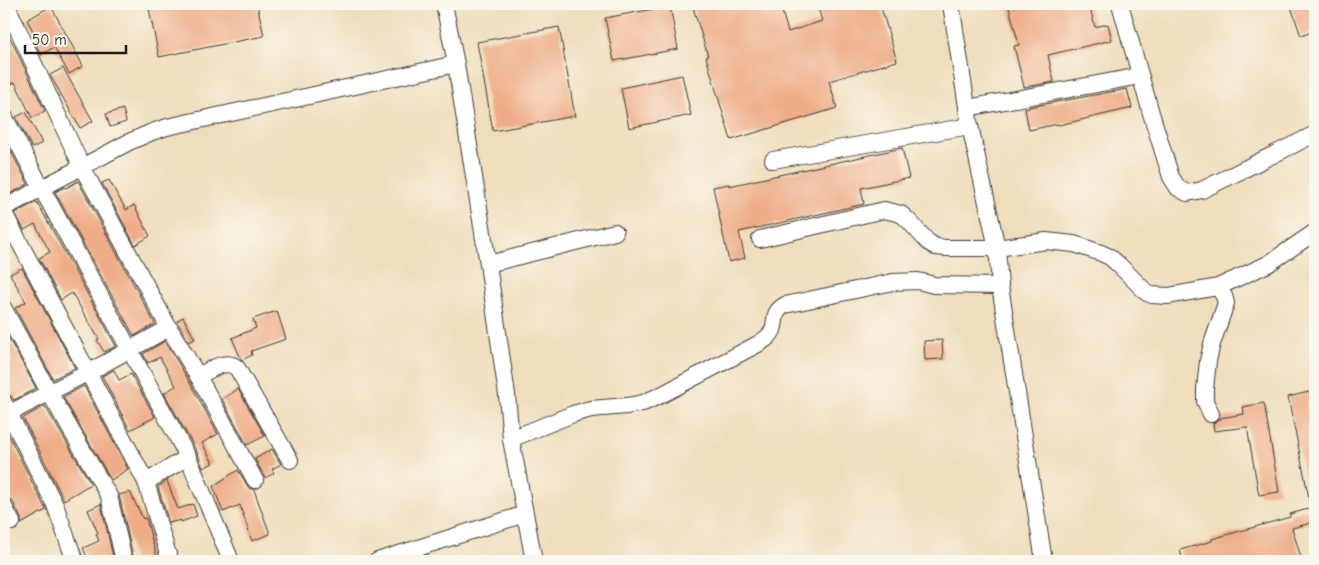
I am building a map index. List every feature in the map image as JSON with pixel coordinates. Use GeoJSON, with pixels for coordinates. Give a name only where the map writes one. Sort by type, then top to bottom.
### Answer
{"type":"FeatureCollection","features":[{"type":"Feature","properties":{"kind":"street"},"geometry":{"type":"LineString","coordinates":[[6,4],[82,167],[169,328],[198,376],[255,480]]}},
{"type":"Feature","properties":{"kind":"street"},"geometry":{"type":"LineString","coordinates":[[444,4],[456,64],[488,264],[507,396],[511,440],[534,561]]}},
{"type":"Feature","properties":{"kind":"street"},"geometry":{"type":"LineString","coordinates":[[951,4],[970,126],[998,248],[1000,286],[1044,561]]}},
{"type":"Feature","properties":{"kind":"street"},"geometry":{"type":"LineString","coordinates":[[1120,4],[1171,177],[1178,188],[1187,193],[1202,190],[1315,134]]}},
{"type":"Feature","properties":{"kind":"street"},"geometry":{"type":"LineString","coordinates":[[4,208],[129,142],[167,127],[456,64]]}},
{"type":"Feature","properties":{"kind":"street"},"geometry":{"type":"LineString","coordinates":[[967,108],[1140,76]]}},
{"type":"Feature","properties":{"kind":"street"},"geometry":{"type":"LineString","coordinates":[[4,116],[188,457],[231,561]]}},
{"type":"Feature","properties":{"kind":"street"},"geometry":{"type":"LineString","coordinates":[[773,160],[970,126]]}},
{"type":"Feature","properties":{"kind":"street"},"geometry":{"type":"LineString","coordinates":[[760,239],[884,210],[901,214],[928,242],[936,247],[998,248],[1046,241],[1074,244],[1110,257],[1147,293],[1168,296],[1218,287],[1268,264],[1315,232]]}},
{"type":"Feature","properties":{"kind":"street"},"geometry":{"type":"LineString","coordinates":[[4,212],[146,482],[170,561]]}},
{"type":"Feature","properties":{"kind":"street"},"geometry":{"type":"LineString","coordinates":[[488,264],[614,232]]}},
{"type":"Feature","properties":{"kind":"street"},"geometry":{"type":"LineString","coordinates":[[511,440],[591,408],[627,406],[661,395],[767,339],[773,330],[776,314],[785,305],[906,280],[934,284],[1000,286]]}},
{"type":"Feature","properties":{"kind":"street"},"geometry":{"type":"LineString","coordinates":[[1211,414],[1205,401],[1208,362],[1226,303],[1218,287]]}},
{"type":"Feature","properties":{"kind":"street"},"geometry":{"type":"LineString","coordinates":[[4,309],[109,496],[124,561]]}},
{"type":"Feature","properties":{"kind":"street"},"geometry":{"type":"LineString","coordinates":[[75,561],[55,505],[6,411],[89,372],[169,328]]}},
{"type":"Feature","properties":{"kind":"street"},"geometry":{"type":"LineString","coordinates":[[198,376],[224,364],[234,364],[290,460]]}},
{"type":"Feature","properties":{"kind":"street"},"geometry":{"type":"LineString","coordinates":[[146,482],[188,457]]}},
{"type":"Feature","properties":{"kind":"street"},"geometry":{"type":"LineString","coordinates":[[4,507],[12,522]]}},
{"type":"Feature","properties":{"kind":"street"},"geometry":{"type":"LineString","coordinates":[[377,561],[525,514]]}},
{"type":"Feature","properties":{"kind":"building"},"geometry":{"type":"Polygon","coordinates":[[[148,4],[257,4],[264,36],[159,57],[148,4]]]}},
{"type":"Feature","properties":{"kind":"building"},"geometry":{"type":"Polygon","coordinates":[[[692,4],[780,4],[788,32],[822,21],[817,4],[880,4],[897,61],[829,81],[837,108],[731,140],[692,4]]]}},
{"type":"Feature","properties":{"kind":"building"},"geometry":{"type":"Polygon","coordinates":[[[1008,4],[1089,4],[1095,27],[1108,24],[1112,40],[1048,55],[1054,82],[1024,87],[1014,46],[1019,45],[1008,4]]]}},
{"type":"Feature","properties":{"kind":"building"},"geometry":{"type":"Polygon","coordinates":[[[1290,4],[1311,4],[1315,17],[1315,31],[1301,36],[1290,4]]]}},
{"type":"Feature","properties":{"kind":"building"},"geometry":{"type":"Polygon","coordinates":[[[51,6],[83,66],[69,74],[54,47],[41,55],[35,43],[39,42],[27,20],[51,6]]]}},
{"type":"Feature","properties":{"kind":"building"},"geometry":{"type":"Polygon","coordinates":[[[670,6],[678,49],[614,61],[605,18],[670,6]]]}},
{"type":"Feature","properties":{"kind":"building"},"geometry":{"type":"Polygon","coordinates":[[[4,26],[45,111],[32,118],[15,82],[4,88],[4,26]]]}},
{"type":"Feature","properties":{"kind":"building"},"geometry":{"type":"Polygon","coordinates":[[[559,27],[575,116],[493,131],[477,42],[559,27]]]}},
{"type":"Feature","properties":{"kind":"building"},"geometry":{"type":"Polygon","coordinates":[[[63,68],[93,121],[80,128],[50,75],[63,68]]]}},
{"type":"Feature","properties":{"kind":"building"},"geometry":{"type":"Polygon","coordinates":[[[682,75],[691,115],[629,128],[621,88],[682,75]]]}},
{"type":"Feature","properties":{"kind":"building"},"geometry":{"type":"Polygon","coordinates":[[[1127,89],[1132,108],[1029,130],[1025,109],[1029,107],[1127,89]]]}},
{"type":"Feature","properties":{"kind":"building"},"geometry":{"type":"Polygon","coordinates":[[[123,109],[126,122],[110,127],[106,114],[123,109]]]}},
{"type":"Feature","properties":{"kind":"building"},"geometry":{"type":"Polygon","coordinates":[[[26,112],[42,143],[32,148],[16,117],[26,112]]]}},
{"type":"Feature","properties":{"kind":"building"},"geometry":{"type":"Polygon","coordinates":[[[6,142],[28,184],[4,197],[4,181],[10,177],[4,165],[4,143],[6,142]]]}},
{"type":"Feature","properties":{"kind":"building"},"geometry":{"type":"Polygon","coordinates":[[[902,148],[909,178],[861,188],[864,204],[739,232],[745,258],[729,262],[713,187],[729,184],[729,186],[902,148]]]}},
{"type":"Feature","properties":{"kind":"building"},"geometry":{"type":"Polygon","coordinates":[[[109,180],[126,210],[134,205],[150,236],[135,245],[102,183],[109,180]]]}},
{"type":"Feature","properties":{"kind":"building"},"geometry":{"type":"Polygon","coordinates":[[[78,181],[155,324],[134,336],[55,192],[78,181]]]}},
{"type":"Feature","properties":{"kind":"building"},"geometry":{"type":"Polygon","coordinates":[[[37,202],[116,346],[104,352],[97,340],[99,339],[72,293],[61,300],[39,258],[50,252],[35,224],[24,230],[15,213],[37,202]]]}},
{"type":"Feature","properties":{"kind":"building"},"geometry":{"type":"Polygon","coordinates":[[[22,268],[75,368],[53,379],[15,308],[26,302],[10,274],[22,268]]]}},
{"type":"Feature","properties":{"kind":"building"},"geometry":{"type":"Polygon","coordinates":[[[277,311],[286,339],[251,351],[252,355],[242,360],[232,338],[256,328],[253,319],[277,311]]]}},
{"type":"Feature","properties":{"kind":"building"},"geometry":{"type":"Polygon","coordinates":[[[183,317],[195,339],[189,342],[177,321],[183,317]]]}},
{"type":"Feature","properties":{"kind":"building"},"geometry":{"type":"Polygon","coordinates":[[[4,330],[36,388],[14,400],[10,395],[4,393],[4,330]]]}},
{"type":"Feature","properties":{"kind":"building"},"geometry":{"type":"Polygon","coordinates":[[[942,340],[943,359],[925,360],[924,341],[942,340]]]}},
{"type":"Feature","properties":{"kind":"building"},"geometry":{"type":"Polygon","coordinates":[[[165,341],[218,434],[202,443],[213,463],[203,468],[197,452],[164,393],[176,386],[160,357],[148,363],[143,354],[165,341]]]}},
{"type":"Feature","properties":{"kind":"building"},"geometry":{"type":"Polygon","coordinates":[[[114,370],[119,380],[131,374],[155,417],[130,430],[102,376],[114,370]]]}},
{"type":"Feature","properties":{"kind":"building"},"geometry":{"type":"Polygon","coordinates":[[[84,386],[128,469],[111,480],[63,397],[84,386]]]}},
{"type":"Feature","properties":{"kind":"building"},"geometry":{"type":"Polygon","coordinates":[[[238,389],[265,436],[247,445],[222,399],[238,389]]]}},
{"type":"Feature","properties":{"kind":"building"},"geometry":{"type":"Polygon","coordinates":[[[1313,391],[1315,401],[1315,502],[1310,503],[1288,397],[1313,391]]]}},
{"type":"Feature","properties":{"kind":"building"},"geometry":{"type":"Polygon","coordinates":[[[1264,403],[1279,492],[1259,495],[1247,427],[1214,431],[1213,423],[1220,418],[1244,414],[1243,407],[1264,403]]]}},
{"type":"Feature","properties":{"kind":"building"},"geometry":{"type":"Polygon","coordinates":[[[45,406],[91,484],[64,500],[23,418],[45,406]]]}},
{"type":"Feature","properties":{"kind":"building"},"geometry":{"type":"Polygon","coordinates":[[[4,426],[46,510],[21,524],[21,518],[13,502],[9,498],[4,497],[4,426]]]}},
{"type":"Feature","properties":{"kind":"building"},"geometry":{"type":"Polygon","coordinates":[[[272,449],[281,464],[272,469],[274,473],[265,478],[255,459],[272,449]]]}},
{"type":"Feature","properties":{"kind":"building"},"geometry":{"type":"Polygon","coordinates":[[[238,470],[249,488],[254,490],[270,534],[252,541],[240,505],[223,512],[213,486],[238,470]]]}},
{"type":"Feature","properties":{"kind":"building"},"geometry":{"type":"Polygon","coordinates":[[[167,481],[178,509],[193,504],[197,516],[181,522],[181,520],[169,523],[158,487],[167,481]]]}},
{"type":"Feature","properties":{"kind":"building"},"geometry":{"type":"Polygon","coordinates":[[[130,492],[143,519],[146,518],[158,561],[134,561],[119,495],[130,492]]]}},
{"type":"Feature","properties":{"kind":"building"},"geometry":{"type":"Polygon","coordinates":[[[101,504],[114,561],[89,561],[83,548],[99,541],[96,534],[98,533],[88,510],[101,504]]]}},
{"type":"Feature","properties":{"kind":"building"},"geometry":{"type":"Polygon","coordinates":[[[1315,507],[1315,522],[1292,528],[1302,561],[1183,561],[1180,550],[1290,517],[1290,514],[1315,507]]]}}]}
